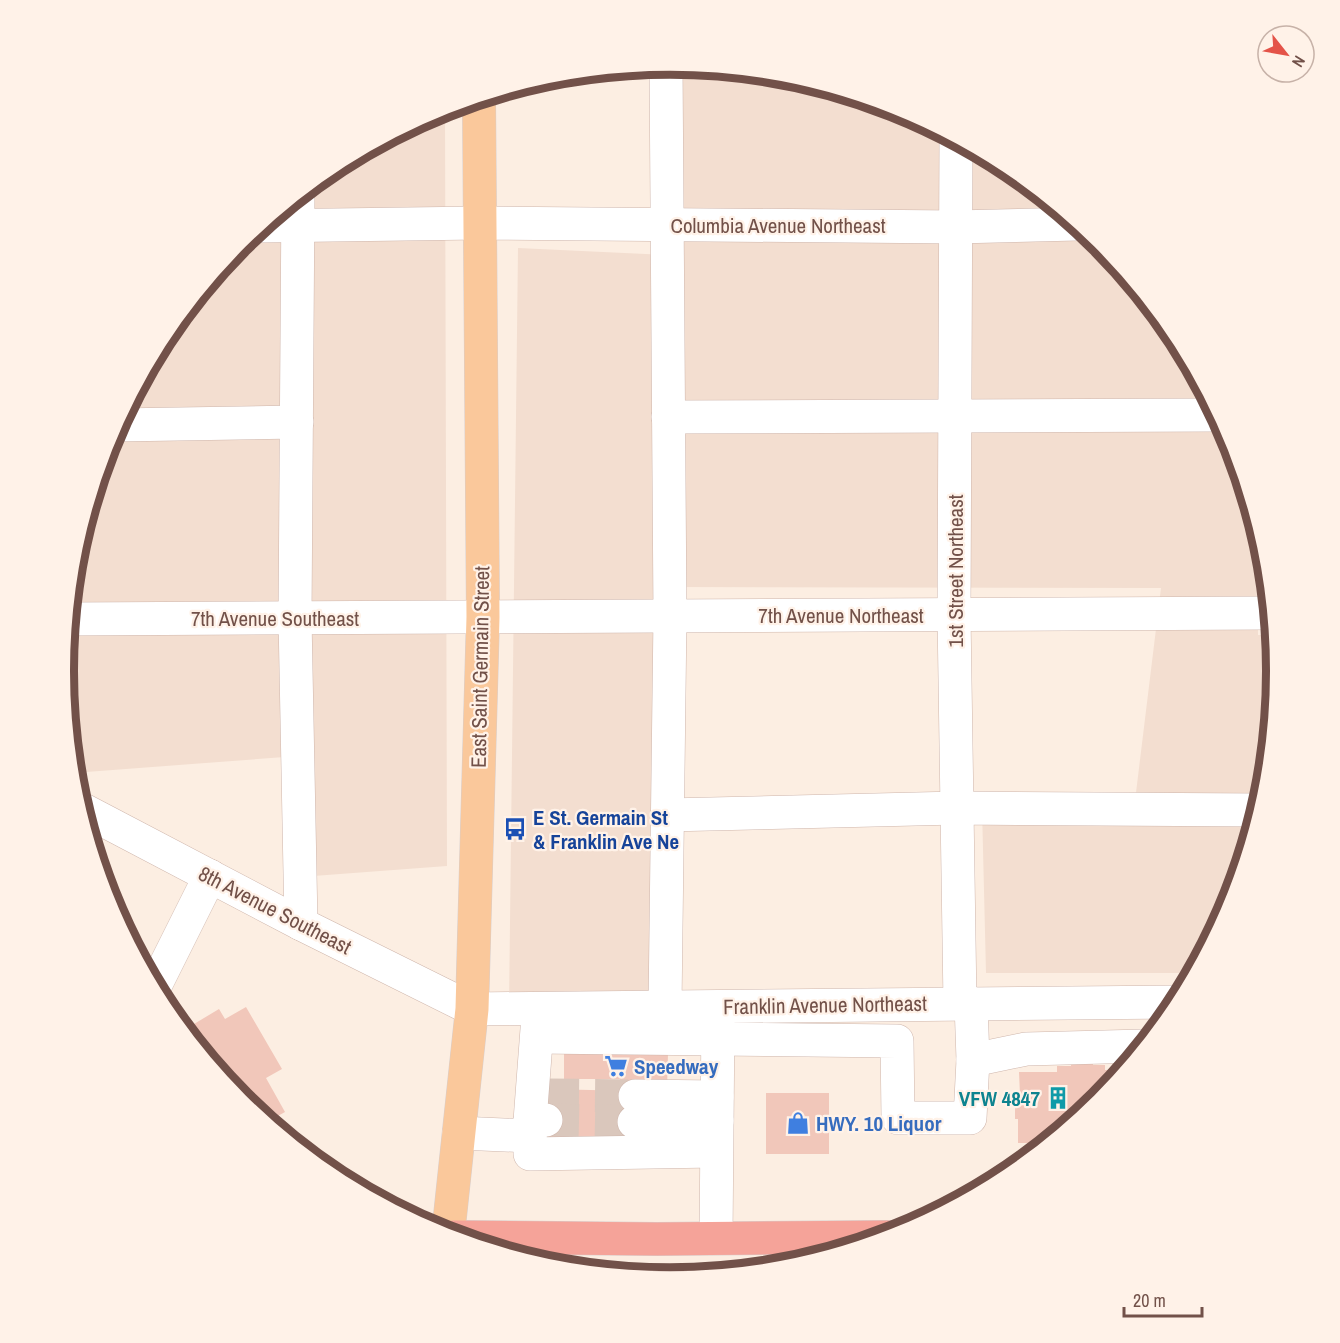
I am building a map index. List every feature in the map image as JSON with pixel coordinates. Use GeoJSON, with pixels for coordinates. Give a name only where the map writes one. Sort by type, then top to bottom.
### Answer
{"type":"FeatureCollection","features":[{"type":"Feature","properties":{"kind":"highway"},"geometry":{"type":"LineString","coordinates":[[481,1237],[858,1237]]}},
{"type":"Feature","properties":{"kind":"main road","name":"East Saint Germain Street"},"geometry":{"type":"LineString","coordinates":[[449,1226],[472,1009],[483,617],[479,107]]}},
{"type":"Feature","properties":{"kind":"street"},"geometry":{"type":"LineString","coordinates":[[665,1006],[670,616],[666,75]]}},
{"type":"Feature","properties":{"kind":"street","name":"1st Street Northeast"},"geometry":{"type":"LineString","coordinates":[[812,1041],[897,1041],[898,1118],[970,1118],[973,1060],[965,1003],[957,808],[954,615],[956,149]]}},
{"type":"Feature","properties":{"kind":"street"},"geometry":{"type":"LineString","coordinates":[[298,210],[295,618],[301,924]]}},
{"type":"Feature","properties":{"kind":"street","name":"Columbia Avenue Northeast"},"geometry":{"type":"LineString","coordinates":[[298,210],[480,223],[956,227],[1064,224]]}},
{"type":"Feature","properties":{"kind":"street"},"geometry":{"type":"LineString","coordinates":[[668,417],[1208,415]]}},
{"type":"Feature","properties":{"kind":"street"},"geometry":{"type":"LineString","coordinates":[[127,425],[297,422]]}},
{"type":"Feature","properties":{"kind":"street","name":"7th Avenue Northeast"},"geometry":{"type":"LineString","coordinates":[[483,617],[1263,613]]}},
{"type":"Feature","properties":{"kind":"street","name":"7th Avenue Southeast"},"geometry":{"type":"LineString","coordinates":[[76,619],[483,617]]}},
{"type":"Feature","properties":{"kind":"street"},"geometry":{"type":"LineString","coordinates":[[667,815],[957,808],[1250,810]]}},
{"type":"Feature","properties":{"kind":"street","name":"8th Avenue Southeast"},"geometry":{"type":"LineString","coordinates":[[91,814],[301,924],[472,1009]]}},
{"type":"Feature","properties":{"kind":"street"},"geometry":{"type":"LineString","coordinates":[[159,979],[210,876]]}},
{"type":"Feature","properties":{"kind":"street","name":"Franklin Avenue Northeast"},"geometry":{"type":"LineString","coordinates":[[472,1009],[538,1023],[665,1006],[1167,1002]]}},
{"type":"Feature","properties":{"kind":"street"},"geometry":{"type":"LineString","coordinates":[[717,1123],[530,1154],[537,1114],[538,1023],[717,1040],[812,1041],[811,1005]]}},
{"type":"Feature","properties":{"kind":"street"},"geometry":{"type":"LineString","coordinates":[[716,1238],[718,1006]]}},
{"type":"Feature","properties":{"kind":"street"},"geometry":{"type":"LineString","coordinates":[[973,1060],[1026,1049],[1134,1046]]}},
{"type":"Feature","properties":{"kind":"street"},"geometry":{"type":"LineString","coordinates":[[635,1109],[717,1123]]}},
{"type":"Feature","properties":{"kind":"street"},"geometry":{"type":"LineString","coordinates":[[459,1133],[537,1114]]}},
{"type":"Feature","properties":{"kind":"shaded area"},"geometry":{"type":"Polygon","coordinates":[[[670,75],[748,80],[824,95],[862,107],[898,120],[968,155],[1033,198],[1063,223],[1092,250],[1143,308],[1187,373],[1221,443],[1235,480],[1246,517],[1257,571],[1258,635],[1265,635],[1265,711],[1255,788],[1235,863],[1221,900],[1185,973],[986,973],[982,808],[1134,809],[1161,588],[670,587],[665,1007],[509,1008],[518,248],[667,255],[670,75]]]}},
{"type":"Feature","properties":{"kind":"shaded area"},"geometry":{"type":"Polygon","coordinates":[[[445,119],[447,866],[300,877],[298,756],[83,772],[75,711],[74,672],[75,632],[85,555],[105,480],[119,443],[153,373],[197,308],[248,250],[307,198],[372,155],[445,119]]]}},
{"type":"Feature","properties":{"kind":"building"},"geometry":{"type":"Polygon","coordinates":[[[246,1007],[282,1069],[266,1078],[285,1112],[275,1118],[222,1065],[191,1026],[219,1009],[225,1019],[246,1007]]]}},
{"type":"Feature","properties":{"kind":"building","name":"Speedway"},"geometry":{"type":"Polygon","coordinates":[[[564,1047],[668,1054],[667,1089],[619,1089],[620,1079],[564,1079],[564,1047]]]}},
{"type":"Feature","properties":{"kind":"building","name":"VFW 4847"},"geometry":{"type":"Polygon","coordinates":[[[1071,1055],[1093,1055],[1093,1065],[1105,1065],[1105,1070],[1113,1070],[1092,1093],[1035,1143],[1018,1143],[1015,1095],[1020,1095],[1019,1072],[1057,1072],[1057,1066],[1071,1066],[1071,1055]]]}},
{"type":"Feature","properties":{"kind":"building","name":"Speedway"},"geometry":{"type":"Polygon","coordinates":[[[546,1089],[635,1091],[634,1150],[545,1148],[546,1089]]]}},
{"type":"Feature","properties":{"kind":"building","name":"HWY. 10 Liquor"},"geometry":{"type":"Polygon","coordinates":[[[766,1093],[829,1093],[829,1154],[766,1154],[766,1093]]]}},
{"type":"Feature","properties":{"kind":"tunnel"},"geometry":{"type":"LineString","coordinates":[[546,1095],[635,1096]]}},
{"type":"Feature","properties":{"kind":"tunnel"},"geometry":{"type":"LineString","coordinates":[[546,1120],[634,1122]]}},
{"type":"Feature","properties":{"kind":"place","name":"E St. Germain St & Franklin Ave Ne"},"geometry":{"type":"Point","coordinates":[515,829]}},
{"type":"Feature","properties":{"kind":"place","name":"Speedway"},"geometry":{"type":"Point","coordinates":[616,1066]}},
{"type":"Feature","properties":{"kind":"place","name":"VFW 4847"},"geometry":{"type":"Point","coordinates":[1058,1098]}},
{"type":"Feature","properties":{"kind":"place","name":"HWY. 10 Liquor"},"geometry":{"type":"Point","coordinates":[798,1123]}}]}
